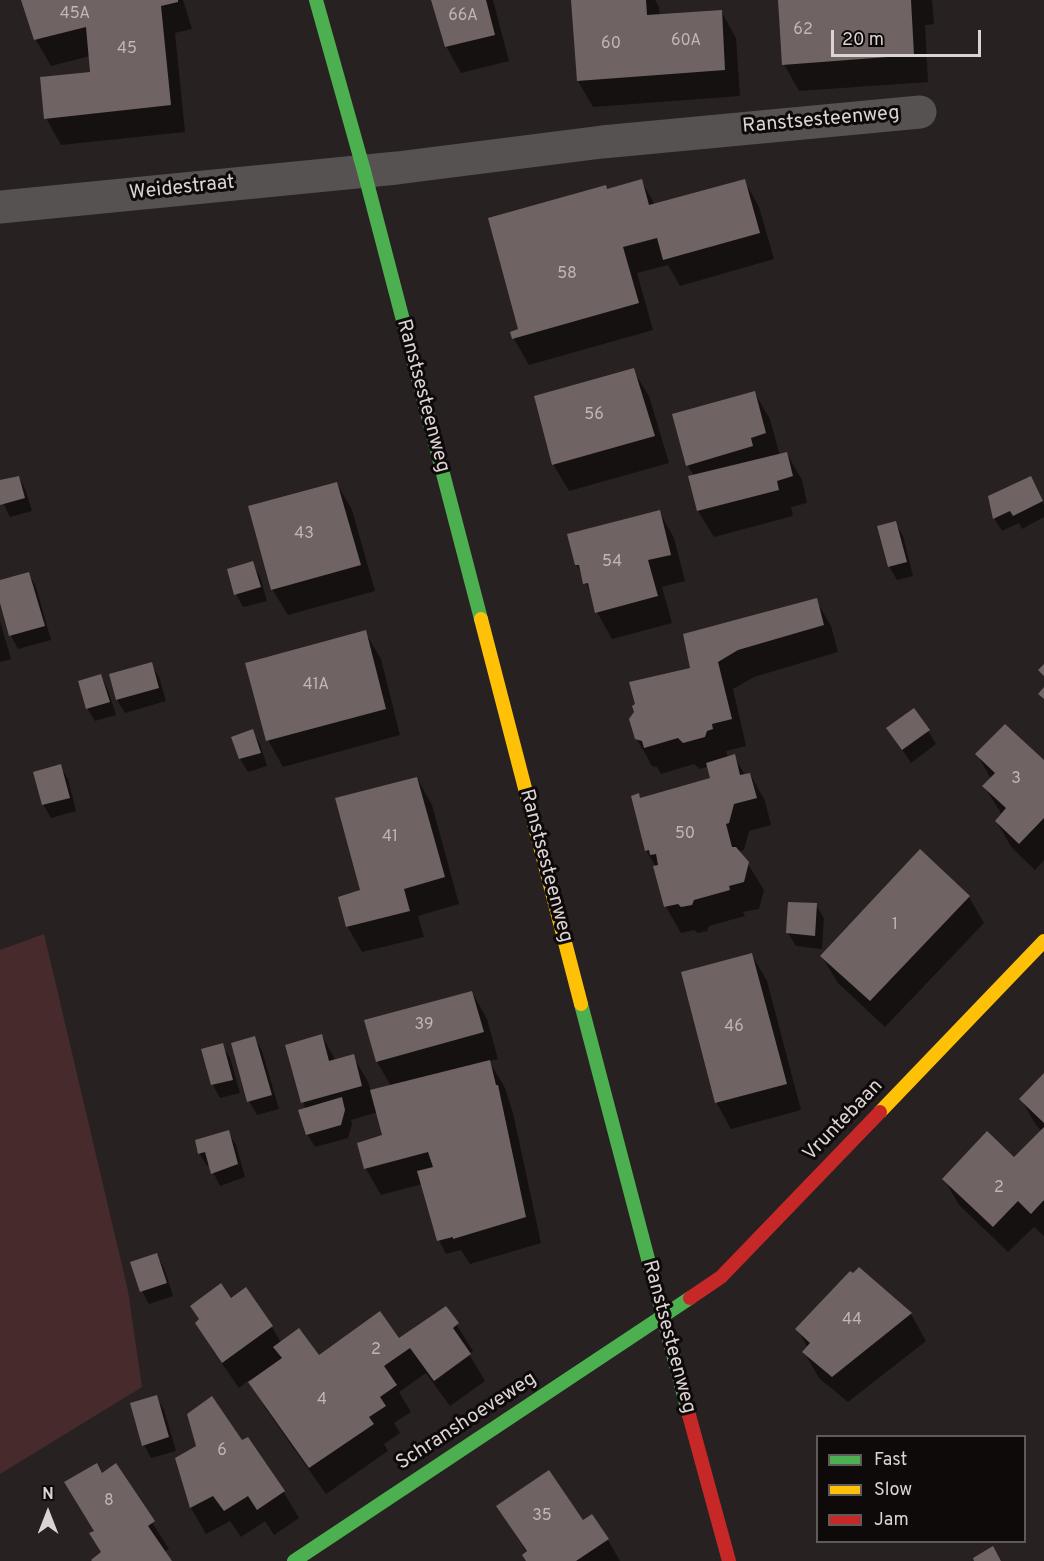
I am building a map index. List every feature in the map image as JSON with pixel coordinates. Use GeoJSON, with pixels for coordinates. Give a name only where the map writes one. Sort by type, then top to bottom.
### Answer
{"type":"FeatureCollection","features":[{"type":"Feature","properties":{"kind":"street","name":"Ranstsesteenweg"},"geometry":{"type":"LineString","coordinates":[[316,0],[364,171],[662,1317],[729,1561]]}},
{"type":"Feature","properties":{"kind":"street","name":"Ranstsesteenweg"},"geometry":{"type":"LineString","coordinates":[[364,171],[602,142],[920,112]]}},
{"type":"Feature","properties":{"kind":"street","name":"Weidestraat"},"geometry":{"type":"LineString","coordinates":[[0,207],[364,171]]}},
{"type":"Feature","properties":{"kind":"street","name":"Vruntebaan"},"geometry":{"type":"LineString","coordinates":[[662,1317],[722,1277],[1044,941]]}},
{"type":"Feature","properties":{"kind":"street","name":"Schranshoeveweg"},"geometry":{"type":"LineString","coordinates":[[294,1561],[662,1317]]}},
{"type":"Feature","properties":{"kind":"shaded area"},"geometry":{"type":"Polygon","coordinates":[[[44,934],[128,1291],[142,1387],[0,1474],[0,950],[44,934]]]}},
{"type":"Feature","properties":{"kind":"building"},"geometry":{"type":"Polygon","coordinates":[[[21,0],[178,0],[178,2],[161,6],[171,105],[44,119],[40,77],[90,72],[86,27],[34,40],[21,0]]]}},
{"type":"Feature","properties":{"kind":"building"},"geometry":{"type":"Polygon","coordinates":[[[431,0],[486,0],[495,35],[445,47],[431,0]]]}},
{"type":"Feature","properties":{"kind":"building"},"geometry":{"type":"Polygon","coordinates":[[[571,0],[646,0],[647,15],[722,10],[725,70],[577,81],[571,0]]]}},
{"type":"Feature","properties":{"kind":"building"},"geometry":{"type":"Polygon","coordinates":[[[778,0],[911,0],[914,55],[782,65],[778,0]]]}},
{"type":"Feature","properties":{"kind":"building"},"geometry":{"type":"Polygon","coordinates":[[[642,179],[649,205],[745,179],[760,233],[663,260],[657,238],[623,247],[639,303],[512,339],[510,332],[518,329],[488,218],[606,185],[607,189],[642,179]]]}},
{"type":"Feature","properties":{"kind":"building"},"geometry":{"type":"Polygon","coordinates":[[[634,368],[655,436],[552,465],[534,396],[634,368]]]}},
{"type":"Feature","properties":{"kind":"building"},"geometry":{"type":"Polygon","coordinates":[[[755,391],[766,433],[751,438],[753,446],[686,466],[672,414],[755,391]]]}},
{"type":"Feature","properties":{"kind":"building"},"geometry":{"type":"Polygon","coordinates":[[[787,452],[793,476],[777,481],[779,490],[697,511],[688,476],[787,452]]]}},
{"type":"Feature","properties":{"kind":"building"},"geometry":{"type":"Polygon","coordinates":[[[19,476],[25,498],[0,505],[0,480],[19,476]]]}},
{"type":"Feature","properties":{"kind":"building"},"geometry":{"type":"Polygon","coordinates":[[[1031,476],[1043,501],[1013,516],[1010,511],[993,519],[988,496],[1031,476]]]}},
{"type":"Feature","properties":{"kind":"building"},"geometry":{"type":"Polygon","coordinates":[[[337,482],[361,565],[271,590],[248,506],[337,482]]]}},
{"type":"Feature","properties":{"kind":"building"},"geometry":{"type":"Polygon","coordinates":[[[660,510],[671,555],[648,560],[658,596],[595,613],[588,583],[583,584],[579,565],[575,565],[567,534],[660,510]]]}},
{"type":"Feature","properties":{"kind":"building"},"geometry":{"type":"Polygon","coordinates":[[[896,521],[907,562],[888,567],[877,526],[896,521]]]}},
{"type":"Feature","properties":{"kind":"building"},"geometry":{"type":"Polygon","coordinates":[[[253,561],[261,587],[234,595],[227,569],[253,561]]]}},
{"type":"Feature","properties":{"kind":"building"},"geometry":{"type":"Polygon","coordinates":[[[29,572],[45,626],[9,636],[0,603],[0,580],[29,572]]]}},
{"type":"Feature","properties":{"kind":"building"},"geometry":{"type":"Polygon","coordinates":[[[817,598],[824,625],[738,650],[718,662],[732,719],[712,724],[713,729],[707,731],[705,737],[683,743],[678,738],[644,748],[642,741],[635,739],[629,719],[634,712],[632,706],[635,704],[629,682],[690,668],[683,634],[817,598]]]}},
{"type":"Feature","properties":{"kind":"building"},"geometry":{"type":"Polygon","coordinates":[[[366,630],[386,709],[266,741],[245,663],[366,630]]]}},
{"type":"Feature","properties":{"kind":"building"},"geometry":{"type":"Polygon","coordinates":[[[152,662],[159,688],[116,700],[109,674],[152,662]]]}},
{"type":"Feature","properties":{"kind":"building"},"geometry":{"type":"Polygon","coordinates":[[[1044,664],[1044,676],[1038,670],[1044,664]]]}},
{"type":"Feature","properties":{"kind":"building"},"geometry":{"type":"Polygon","coordinates":[[[101,674],[110,702],[86,709],[78,681],[101,674]]]}},
{"type":"Feature","properties":{"kind":"building"},"geometry":{"type":"Polygon","coordinates":[[[1044,687],[1044,699],[1038,694],[1044,687]]]}},
{"type":"Feature","properties":{"kind":"building"},"geometry":{"type":"Polygon","coordinates":[[[914,708],[930,730],[902,750],[886,728],[914,708]]]}},
{"type":"Feature","properties":{"kind":"building"},"geometry":{"type":"Polygon","coordinates":[[[1005,724],[1044,760],[1044,818],[1019,844],[995,821],[1006,808],[982,786],[995,773],[975,754],[1005,724]]]}},
{"type":"Feature","properties":{"kind":"building"},"geometry":{"type":"Polygon","coordinates":[[[253,729],[261,753],[239,759],[231,737],[253,729]]]}},
{"type":"Feature","properties":{"kind":"building"},"geometry":{"type":"Polygon","coordinates":[[[735,754],[740,775],[750,773],[757,798],[734,804],[729,823],[726,824],[732,847],[736,847],[749,862],[744,882],[729,886],[730,890],[694,900],[692,905],[681,907],[678,904],[664,907],[653,866],[658,865],[656,854],[650,855],[649,850],[645,851],[631,796],[639,793],[640,798],[710,778],[706,763],[735,754]]]}},
{"type":"Feature","properties":{"kind":"building"},"geometry":{"type":"Polygon","coordinates":[[[61,764],[70,798],[42,805],[33,772],[61,764]]]}},
{"type":"Feature","properties":{"kind":"building"},"geometry":{"type":"Polygon","coordinates":[[[417,777],[445,877],[404,889],[410,911],[346,927],[338,897],[360,890],[335,798],[417,777]]]}},
{"type":"Feature","properties":{"kind":"building"},"geometry":{"type":"Polygon","coordinates":[[[920,849],[970,896],[870,1001],[820,956],[920,849]]]}},
{"type":"Feature","properties":{"kind":"building"},"geometry":{"type":"Polygon","coordinates":[[[788,902],[817,903],[815,936],[786,933],[788,902]]]}},
{"type":"Feature","properties":{"kind":"building"},"geometry":{"type":"Polygon","coordinates":[[[752,953],[787,1084],[715,1103],[681,972],[752,953]]]}},
{"type":"Feature","properties":{"kind":"building"},"geometry":{"type":"Polygon","coordinates":[[[472,991],[484,1032],[376,1062],[364,1020],[472,991]]]}},
{"type":"Feature","properties":{"kind":"building"},"geometry":{"type":"Polygon","coordinates":[[[322,1034],[329,1061],[354,1054],[362,1086],[301,1103],[285,1045],[322,1034]]]}},
{"type":"Feature","properties":{"kind":"building"},"geometry":{"type":"Polygon","coordinates":[[[255,1036],[272,1095],[247,1102],[231,1043],[255,1036]]]}},
{"type":"Feature","properties":{"kind":"building"},"geometry":{"type":"Polygon","coordinates":[[[223,1043],[233,1080],[211,1085],[201,1049],[223,1043]]]}},
{"type":"Feature","properties":{"kind":"building"},"geometry":{"type":"Polygon","coordinates":[[[490,1060],[496,1085],[498,1085],[526,1217],[453,1239],[453,1237],[437,1241],[417,1171],[433,1167],[428,1152],[364,1169],[357,1143],[382,1135],[370,1090],[490,1060]]]}},
{"type":"Feature","properties":{"kind":"building"},"geometry":{"type":"Polygon","coordinates":[[[1044,1073],[1044,1123],[1019,1099],[1044,1073]]]}},
{"type":"Feature","properties":{"kind":"building"},"geometry":{"type":"Polygon","coordinates":[[[342,1097],[345,1110],[341,1125],[306,1135],[298,1110],[342,1097]]]}},
{"type":"Feature","properties":{"kind":"building"},"geometry":{"type":"Polygon","coordinates":[[[1044,1127],[1044,1200],[1031,1214],[1018,1201],[993,1227],[942,1179],[987,1131],[1014,1157],[1044,1127]]]}},
{"type":"Feature","properties":{"kind":"building"},"geometry":{"type":"Polygon","coordinates":[[[229,1130],[238,1164],[211,1174],[205,1152],[198,1154],[195,1140],[229,1130]]]}},
{"type":"Feature","properties":{"kind":"building"},"geometry":{"type":"Polygon","coordinates":[[[157,1253],[167,1283],[140,1292],[130,1262],[157,1253]]]}},
{"type":"Feature","properties":{"kind":"building"},"geometry":{"type":"Polygon","coordinates":[[[859,1267],[912,1313],[832,1377],[802,1352],[810,1343],[795,1329],[850,1271],[853,1273],[859,1267]]]}},
{"type":"Feature","properties":{"kind":"building"},"geometry":{"type":"Polygon","coordinates":[[[221,1283],[231,1298],[246,1287],[273,1326],[222,1363],[195,1323],[199,1319],[190,1306],[221,1283]]]}},
{"type":"Feature","properties":{"kind":"building"},"geometry":{"type":"Polygon","coordinates":[[[446,1306],[459,1323],[453,1328],[471,1354],[434,1381],[410,1348],[384,1366],[397,1385],[380,1397],[386,1406],[369,1417],[374,1424],[309,1468],[248,1382],[282,1358],[273,1347],[299,1328],[319,1355],[380,1311],[399,1338],[446,1306]]]}},
{"type":"Feature","properties":{"kind":"building"},"geometry":{"type":"Polygon","coordinates":[[[157,1395],[169,1437],[142,1446],[130,1403],[157,1395]]]}},
{"type":"Feature","properties":{"kind":"building"},"geometry":{"type":"Polygon","coordinates":[[[212,1396],[242,1440],[248,1437],[285,1491],[257,1510],[248,1496],[224,1511],[213,1496],[190,1508],[175,1458],[196,1446],[187,1414],[212,1396]]]}},
{"type":"Feature","properties":{"kind":"building"},"geometry":{"type":"Polygon","coordinates":[[[97,1463],[102,1473],[116,1463],[155,1521],[148,1526],[172,1561],[91,1560],[101,1552],[89,1533],[94,1531],[64,1482],[97,1463]]]}},
{"type":"Feature","properties":{"kind":"building"},"geometry":{"type":"Polygon","coordinates":[[[549,1470],[583,1520],[592,1514],[609,1539],[576,1561],[526,1561],[522,1555],[527,1551],[496,1506],[549,1470]]]}},
{"type":"Feature","properties":{"kind":"building"},"geometry":{"type":"Polygon","coordinates":[[[993,1546],[1001,1561],[974,1561],[973,1558],[993,1546]]]}},
{"type":"Feature","properties":{"kind":"traffic: fast"},"geometry":{"type":"LineString","coordinates":[[316,0],[364,171],[481,619]]}},
{"type":"Feature","properties":{"kind":"traffic: fast"},"geometry":{"type":"LineString","coordinates":[[581,1004],[689,1415]]}},
{"type":"Feature","properties":{"kind":"traffic: fast"},"geometry":{"type":"LineString","coordinates":[[294,1561],[690,1298]]}},
{"type":"Feature","properties":{"kind":"traffic: slow"},"geometry":{"type":"LineString","coordinates":[[481,619],[581,1004]]}},
{"type":"Feature","properties":{"kind":"traffic: slow"},"geometry":{"type":"LineString","coordinates":[[880,1112],[1044,941]]}},
{"type":"Feature","properties":{"kind":"traffic: jam"},"geometry":{"type":"LineString","coordinates":[[690,1298],[721,1277],[880,1112]]}},
{"type":"Feature","properties":{"kind":"traffic: jam"},"geometry":{"type":"LineString","coordinates":[[689,1415],[729,1561]]}}]}
